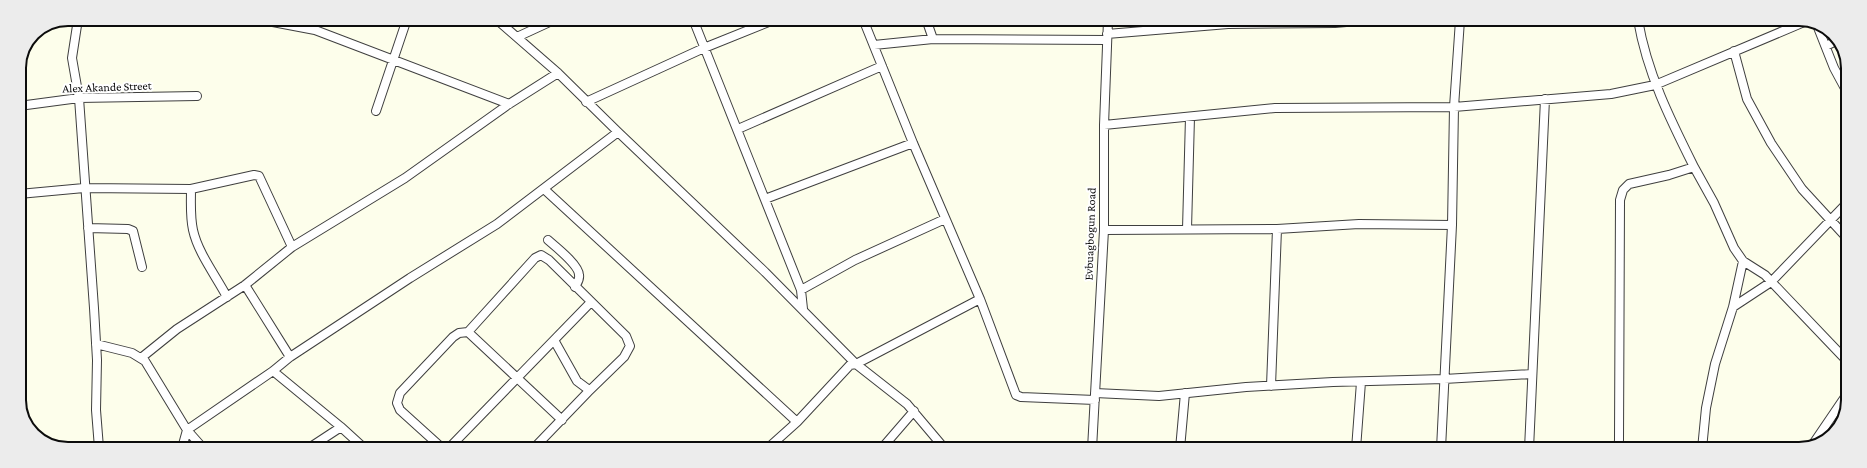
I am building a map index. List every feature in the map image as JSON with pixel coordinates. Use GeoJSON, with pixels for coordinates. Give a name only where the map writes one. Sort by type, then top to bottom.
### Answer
{"type":"FeatureCollection","features":[{"type":"Feature","properties":{"kind":"street"},"geometry":{"type":"LineString","coordinates":[[75,26],[72,58],[79,98],[84,188],[88,228],[96,344],[96,410],[99,442]]}},
{"type":"Feature","properties":{"kind":"street"},"geometry":{"type":"LineString","coordinates":[[294,26],[315,30],[508,104]]}},
{"type":"Feature","properties":{"kind":"street"},"geometry":{"type":"LineString","coordinates":[[376,111],[405,26]]}},
{"type":"Feature","properties":{"kind":"street"},"geometry":{"type":"LineString","coordinates":[[504,26],[558,73],[586,102],[803,308],[856,364],[907,404],[940,442]]}},
{"type":"Feature","properties":{"kind":"street"},"geometry":{"type":"LineString","coordinates":[[517,37],[541,26]]}},
{"type":"Feature","properties":{"kind":"street"},"geometry":{"type":"LineString","coordinates":[[695,26],[738,129],[801,290],[803,308]]}},
{"type":"Feature","properties":{"kind":"street"},"geometry":{"type":"LineString","coordinates":[[586,102],[704,48],[759,26]]}},
{"type":"Feature","properties":{"kind":"street"},"geometry":{"type":"LineString","coordinates":[[866,26],[913,143],[980,298],[1016,395],[1021,397],[1159,396],[1271,386],[1532,374]]}},
{"type":"Feature","properties":{"kind":"street"},"geometry":{"type":"LineString","coordinates":[[928,26],[933,39]]}},
{"type":"Feature","properties":{"kind":"street","name":"Evbuagbogun Road"},"geometry":{"type":"LineString","coordinates":[[1092,442],[1104,230],[1104,125],[1108,26]]}},
{"type":"Feature","properties":{"kind":"street"},"geometry":{"type":"LineString","coordinates":[[874,45],[933,39],[1107,37],[1209,26]]}},
{"type":"Feature","properties":{"kind":"street"},"geometry":{"type":"LineString","coordinates":[[1442,442],[1452,225],[1454,106],[1460,26]]}},
{"type":"Feature","properties":{"kind":"street"},"geometry":{"type":"LineString","coordinates":[[1639,26],[1640,35],[1655,85],[1663,106],[1714,204],[1734,248],[1743,261],[1765,275],[1841,355]]}},
{"type":"Feature","properties":{"kind":"street"},"geometry":{"type":"LineString","coordinates":[[1104,125],[1275,108],[1454,106],[1611,94],[1655,85],[1709,64],[1734,51],[1795,26]]}},
{"type":"Feature","properties":{"kind":"street"},"geometry":{"type":"LineString","coordinates":[[1820,32],[1834,68],[1841,81]]}},
{"type":"Feature","properties":{"kind":"street"},"geometry":{"type":"LineString","coordinates":[[1826,46],[1833,43]]}},
{"type":"Feature","properties":{"kind":"street"},"geometry":{"type":"LineString","coordinates":[[1734,51],[1747,99],[1771,143],[1802,189],[1841,232]]}},
{"type":"Feature","properties":{"kind":"street"},"geometry":{"type":"LineString","coordinates":[[738,129],[882,66]]}},
{"type":"Feature","properties":{"kind":"street"},"geometry":{"type":"LineString","coordinates":[[141,358],[177,329],[245,285],[292,247],[405,178],[508,104],[558,73]]}},
{"type":"Feature","properties":{"kind":"street","name":"Alex Akande Street"},"geometry":{"type":"LineString","coordinates":[[26,105],[79,98],[197,96]]}},
{"type":"Feature","properties":{"kind":"street"},"geometry":{"type":"LineString","coordinates":[[1530,442],[1545,99]]}},
{"type":"Feature","properties":{"kind":"street"},"geometry":{"type":"LineString","coordinates":[[1187,230],[1190,117]]}},
{"type":"Feature","properties":{"kind":"street"},"geometry":{"type":"LineString","coordinates":[[184,442],[187,430],[273,372],[290,356],[410,278],[497,224],[618,132]]}},
{"type":"Feature","properties":{"kind":"street"},"geometry":{"type":"LineString","coordinates":[[765,199],[913,143]]}},
{"type":"Feature","properties":{"kind":"street"},"geometry":{"type":"LineString","coordinates":[[1619,442],[1620,200],[1623,190],[1629,184],[1639,180],[1669,175],[1694,167]]}},
{"type":"Feature","properties":{"kind":"street"},"geometry":{"type":"LineString","coordinates":[[26,193],[84,188],[191,189],[259,176],[292,247]]}},
{"type":"Feature","properties":{"kind":"street"},"geometry":{"type":"LineString","coordinates":[[191,189],[193,231],[201,251],[227,297]]}},
{"type":"Feature","properties":{"kind":"street"},"geometry":{"type":"LineString","coordinates":[[544,189],[797,422]]}},
{"type":"Feature","properties":{"kind":"street"},"geometry":{"type":"LineString","coordinates":[[1733,307],[1771,282],[1841,209]]}},
{"type":"Feature","properties":{"kind":"street"},"geometry":{"type":"LineString","coordinates":[[801,290],[855,260],[945,219]]}},
{"type":"Feature","properties":{"kind":"street"},"geometry":{"type":"LineString","coordinates":[[1104,230],[1277,229],[1359,224],[1452,225]]}},
{"type":"Feature","properties":{"kind":"street"},"geometry":{"type":"LineString","coordinates":[[88,228],[134,231],[142,267]]}},
{"type":"Feature","properties":{"kind":"street"},"geometry":{"type":"LineString","coordinates":[[1271,386],[1277,229]]}},
{"type":"Feature","properties":{"kind":"street"},"geometry":{"type":"LineString","coordinates":[[548,240],[571,262],[580,274],[579,280],[575,287]]}},
{"type":"Feature","properties":{"kind":"street"},"geometry":{"type":"LineString","coordinates":[[435,442],[400,410],[397,403],[400,393],[452,337],[459,333],[468,332],[535,258],[541,255],[548,260],[626,336],[630,346],[624,357],[589,390],[540,442]]}},
{"type":"Feature","properties":{"kind":"street"},"geometry":{"type":"LineString","coordinates":[[1703,442],[1706,408],[1715,364],[1733,307],[1743,261]]}},
{"type":"Feature","properties":{"kind":"street"},"geometry":{"type":"LineString","coordinates":[[245,285],[290,356]]}},
{"type":"Feature","properties":{"kind":"street"},"geometry":{"type":"LineString","coordinates":[[775,442],[797,422],[850,365],[856,364],[980,298]]}},
{"type":"Feature","properties":{"kind":"street"},"geometry":{"type":"LineString","coordinates":[[455,442],[591,302]]}},
{"type":"Feature","properties":{"kind":"street"},"geometry":{"type":"LineString","coordinates":[[468,332],[562,420]]}},
{"type":"Feature","properties":{"kind":"street"},"geometry":{"type":"LineString","coordinates":[[554,340],[577,381],[589,390]]}},
{"type":"Feature","properties":{"kind":"street"},"geometry":{"type":"LineString","coordinates":[[96,344],[132,353],[141,358],[187,430],[198,442]]}},
{"type":"Feature","properties":{"kind":"street"},"geometry":{"type":"LineString","coordinates":[[273,372],[357,442]]}},
{"type":"Feature","properties":{"kind":"street"},"geometry":{"type":"LineString","coordinates":[[1357,442],[1361,382]]}},
{"type":"Feature","properties":{"kind":"street"},"geometry":{"type":"LineString","coordinates":[[1181,442],[1185,393]]}},
{"type":"Feature","properties":{"kind":"street"},"geometry":{"type":"LineString","coordinates":[[1817,439],[1841,403]]}},
{"type":"Feature","properties":{"kind":"street"},"geometry":{"type":"LineString","coordinates":[[887,442],[914,411]]}},
{"type":"Feature","properties":{"kind":"street"},"geometry":{"type":"LineString","coordinates":[[318,442],[341,427]]}}]}
